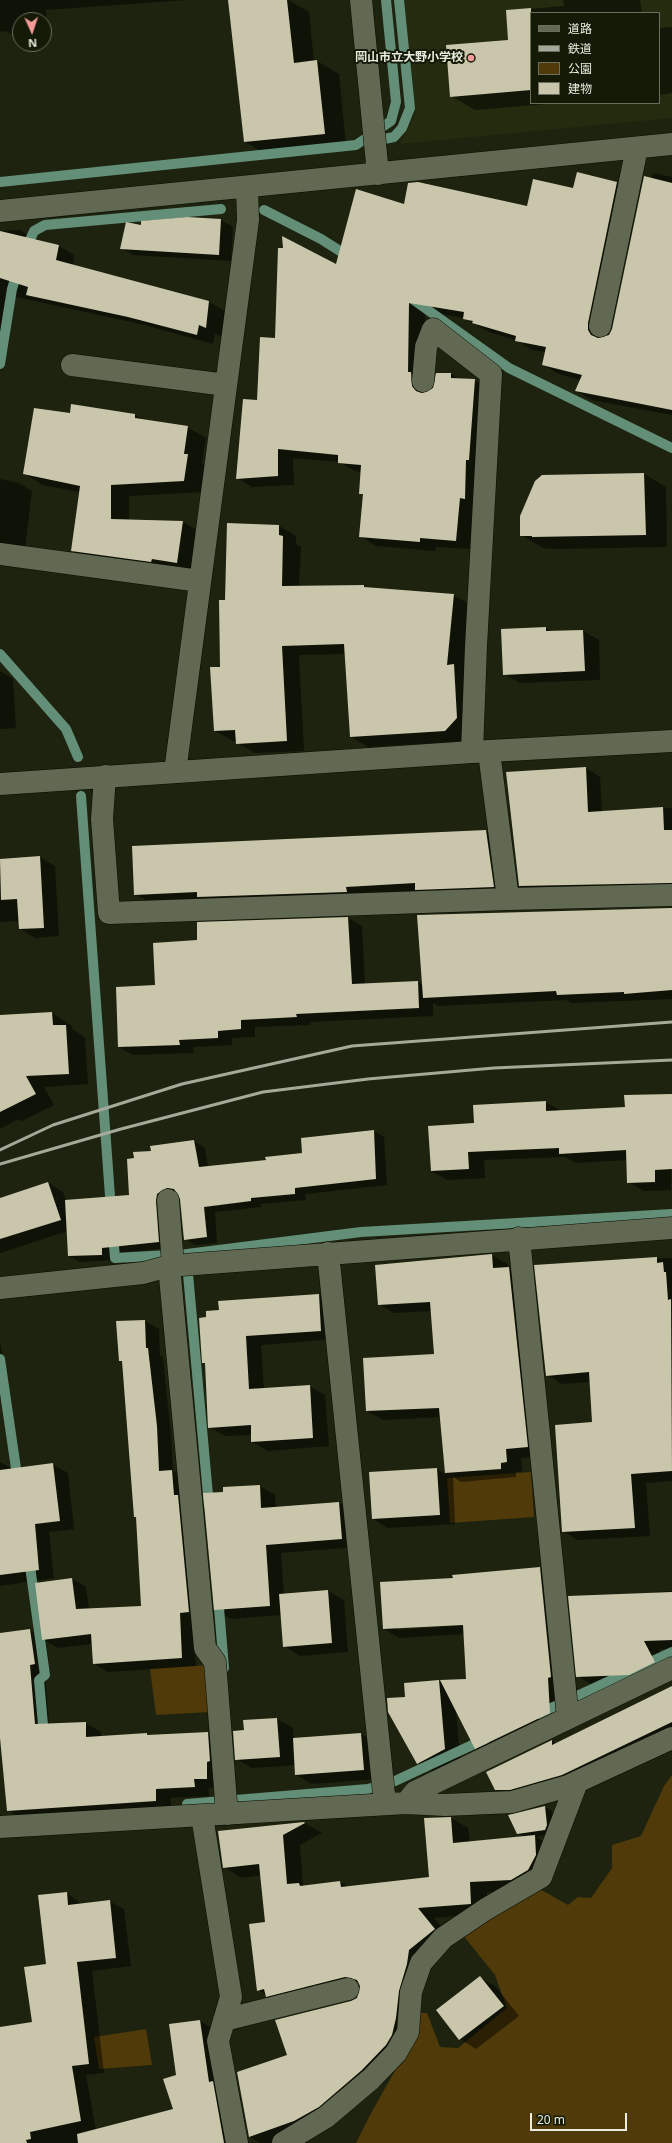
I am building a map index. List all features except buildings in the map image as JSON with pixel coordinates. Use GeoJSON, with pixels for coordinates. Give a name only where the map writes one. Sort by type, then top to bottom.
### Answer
{"type":"FeatureCollection","features":[{"type":"Feature","properties":{"kind":"street"},"geometry":{"type":"LineString","coordinates":[[361,0],[377,164]]}},
{"type":"Feature","properties":{"kind":"street"},"geometry":{"type":"LineString","coordinates":[[0,211],[247,187],[377,164],[637,148],[672,144]]}},
{"type":"Feature","properties":{"kind":"street"},"geometry":{"type":"LineString","coordinates":[[600,326],[637,148]]}},
{"type":"Feature","properties":{"kind":"street"},"geometry":{"type":"LineString","coordinates":[[175,772],[248,220],[247,187]]}},
{"type":"Feature","properties":{"kind":"street"},"geometry":{"type":"LineString","coordinates":[[423,381],[426,347],[433,329],[491,374],[476,646],[481,752],[508,899]]}},
{"type":"Feature","properties":{"kind":"street"},"geometry":{"type":"LineString","coordinates":[[72,365],[226,385]]}},
{"type":"Feature","properties":{"kind":"street"},"geometry":{"type":"LineString","coordinates":[[0,554],[200,581]]}},
{"type":"Feature","properties":{"kind":"street"},"geometry":{"type":"LineString","coordinates":[[0,784],[105,776],[672,741]]}},
{"type":"Feature","properties":{"kind":"street"},"geometry":{"type":"LineString","coordinates":[[105,776],[102,819],[109,913],[508,899],[672,895]]}},
{"type":"Feature","properties":{"kind":"street"},"geometry":{"type":"LineString","coordinates":[[168,1200],[177,1261],[206,1648],[215,1662],[226,1805]]}},
{"type":"Feature","properties":{"kind":"street"},"geometry":{"type":"LineString","coordinates":[[0,1288],[143,1273],[177,1261],[328,1253],[672,1228]]}},
{"type":"Feature","properties":{"kind":"street"},"geometry":{"type":"LineString","coordinates":[[519,1238],[567,1707]]}},
{"type":"Feature","properties":{"kind":"street"},"geometry":{"type":"LineString","coordinates":[[328,1253],[389,1795]]}},
{"type":"Feature","properties":{"kind":"street"},"geometry":{"type":"LineString","coordinates":[[0,1827],[202,1816],[226,1805],[389,1795],[415,1792],[567,1707],[672,1668]]}},
{"type":"Feature","properties":{"kind":"street"},"geometry":{"type":"LineString","coordinates":[[389,1795],[445,1805],[512,1802],[576,1782],[672,1738]]}},
{"type":"Feature","properties":{"kind":"street"},"geometry":{"type":"LineString","coordinates":[[284,2143],[326,2117],[371,2079],[396,2053],[408,2032],[411,1992],[422,1963],[443,1938],[486,1909],[541,1877],[576,1782]]}},
{"type":"Feature","properties":{"kind":"street"},"geometry":{"type":"LineString","coordinates":[[202,1816],[231,1997],[218,2041],[237,2143]]}},
{"type":"Feature","properties":{"kind":"street"},"geometry":{"type":"LineString","coordinates":[[224,2020],[348,1989]]}},
{"type":"Feature","properties":{"kind":"shaded area","name":"岡山市立大野小学校"},"geometry":{"type":"Polygon","coordinates":[[[404,0],[672,0],[672,118],[400,144],[414,117],[415,109],[404,0]]]}},
{"type":"Feature","properties":{"kind":"green space"},"geometry":{"type":"Polygon","coordinates":[[[531,1472],[534,1517],[450,1523],[447,1478],[531,1472]]]}},
{"type":"Feature","properties":{"kind":"green space"},"geometry":{"type":"Polygon","coordinates":[[[207,1665],[211,1712],[156,1715],[150,1669],[207,1665]]]}},
{"type":"Feature","properties":{"kind":"green space"},"geometry":{"type":"Polygon","coordinates":[[[672,1775],[672,2143],[356,2143],[402,2058],[416,2013],[427,2013],[440,2047],[458,2048],[507,2008],[495,1975],[462,1934],[538,1888],[568,1905],[578,1897],[591,1898],[612,1868],[612,1845],[641,1836],[664,1786],[672,1775]]]}},
{"type":"Feature","properties":{"kind":"green space"},"geometry":{"type":"Polygon","coordinates":[[[146,2029],[152,2065],[99,2069],[94,2037],[146,2029]]]}},
{"type":"Feature","properties":{"kind":"waterway"},"geometry":{"type":"LineString","coordinates":[[0,182],[356,145],[391,121],[396,102],[386,0]]}},
{"type":"Feature","properties":{"kind":"waterway"},"geometry":{"type":"LineString","coordinates":[[374,141],[394,137],[402,128],[410,108],[399,0]]}},
{"type":"Feature","properties":{"kind":"waterway"},"geometry":{"type":"LineString","coordinates":[[25,251],[34,231],[45,225],[221,209]]}},
{"type":"Feature","properties":{"kind":"waterway"},"geometry":{"type":"LineString","coordinates":[[264,210],[321,239],[351,258]]}},
{"type":"Feature","properties":{"kind":"waterway"},"geometry":{"type":"LineString","coordinates":[[0,364],[12,289],[18,270]]}},
{"type":"Feature","properties":{"kind":"waterway"},"geometry":{"type":"LineString","coordinates":[[411,298],[509,368],[672,448]]}},
{"type":"Feature","properties":{"kind":"waterway"},"geometry":{"type":"LineString","coordinates":[[0,654],[66,729],[78,757]]}},
{"type":"Feature","properties":{"kind":"waterway"},"geometry":{"type":"LineString","coordinates":[[81,796],[111,1210]]}},
{"type":"Feature","properties":{"kind":"waterway"},"geometry":{"type":"LineString","coordinates":[[113,1234],[115,1258],[187,1254],[361,1232],[672,1214]]}},
{"type":"Feature","properties":{"kind":"waterway"},"geometry":{"type":"LineString","coordinates":[[187,1263],[209,1506]]}},
{"type":"Feature","properties":{"kind":"waterway"},"geometry":{"type":"LineString","coordinates":[[0,1359],[18,1482]]}},
{"type":"Feature","properties":{"kind":"waterway"},"geometry":{"type":"LineString","coordinates":[[29,1559],[45,1675],[39,1680],[44,1736]]}},
{"type":"Feature","properties":{"kind":"waterway"},"geometry":{"type":"LineString","coordinates":[[218,1596],[224,1668]]}},
{"type":"Feature","properties":{"kind":"waterway"},"geometry":{"type":"LineString","coordinates":[[538,1714],[672,1652]]}},
{"type":"Feature","properties":{"kind":"waterway"},"geometry":{"type":"LineString","coordinates":[[187,1804],[368,1789],[395,1781],[485,1739]]}},
{"type":"Feature","properties":{"kind":"railway"},"geometry":{"type":"LineString","coordinates":[[0,1150],[53,1125],[182,1084],[352,1046],[672,1022]]}},
{"type":"Feature","properties":{"kind":"railway"},"geometry":{"type":"LineString","coordinates":[[0,1164],[121,1129],[263,1092],[368,1079],[494,1068],[672,1060]]}},
{"type":"Feature","properties":{"kind":"place","name":"岡山市立大野小学校"},"geometry":{"type":"Point","coordinates":[471,58]}}]}
